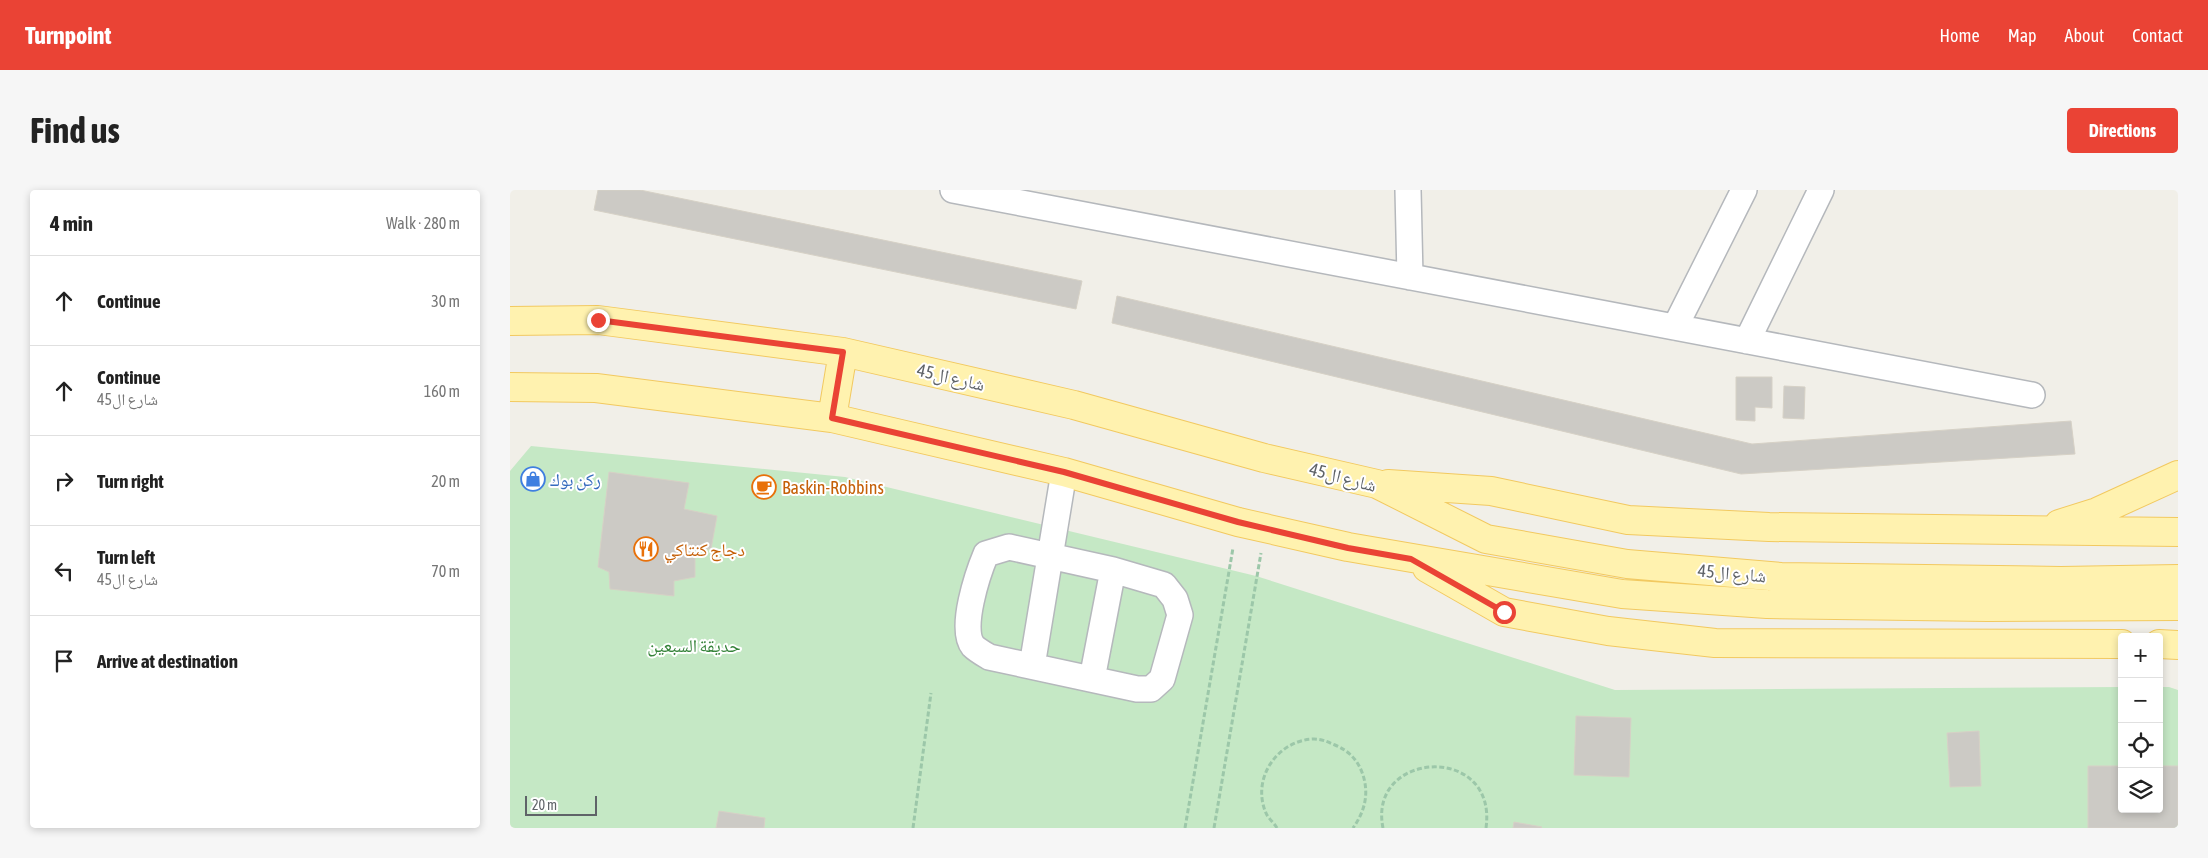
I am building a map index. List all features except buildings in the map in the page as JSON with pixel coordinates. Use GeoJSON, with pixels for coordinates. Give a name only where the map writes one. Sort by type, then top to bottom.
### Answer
{"type":"FeatureCollection","features":[{"type":"Feature","properties":{"kind":"main road","name":"شارع ال45"},"geometry":{"type":"LineString","coordinates":[[510,321],[598,320],[843,352],[1074,405],[1264,458],[1377,484],[1486,539],[1627,564],[1781,577],[2060,580],[2178,579]]}},
{"type":"Feature","properties":{"kind":"main road"},"geometry":{"type":"LineString","coordinates":[[832,418],[843,352]]}},
{"type":"Feature","properties":{"kind":"main road","name":"شارع ال45"},"geometry":{"type":"LineString","coordinates":[[510,387],[596,388],[832,418],[1064,472],[1238,522],[1266,527],[1348,548],[1622,594],[1767,604],[1988,607],[2178,606]]}},
{"type":"Feature","properties":{"kind":"main road"},"geometry":{"type":"LineString","coordinates":[[2036,531],[2097,512],[2178,475]]}},
{"type":"Feature","properties":{"kind":"main road"},"geometry":{"type":"LineString","coordinates":[[1377,484],[1492,491],[1628,520],[1769,527],[2178,532]]}},
{"type":"Feature","properties":{"kind":"main road"},"geometry":{"type":"LineString","coordinates":[[1411,559],[1504,612],[1608,631],[1715,644],[2118,644]]}},
{"type":"Feature","properties":{"kind":"main road"},"geometry":{"type":"LineString","coordinates":[[2163,644],[2178,644]]}},
{"type":"Feature","properties":{"kind":"lane"},"geometry":{"type":"LineString","coordinates":[[953,190],[2032,396]]}},
{"type":"Feature","properties":{"kind":"lane"},"geometry":{"type":"LineString","coordinates":[[1408,190],[1410,277]]}},
{"type":"Feature","properties":{"kind":"lane"},"geometry":{"type":"LineString","coordinates":[[1675,327],[1744,190]]}},
{"type":"Feature","properties":{"kind":"lane"},"geometry":{"type":"LineString","coordinates":[[1747,341],[1821,190]]}},
{"type":"Feature","properties":{"kind":"lane"},"geometry":{"type":"LineString","coordinates":[[1032,666],[1064,472]]}},
{"type":"Feature","properties":{"kind":"lane"},"geometry":{"type":"LineString","coordinates":[[1009,547],[1113,570],[1164,585],[1175,599],[1180,615],[1162,678],[1151,689],[1137,690],[989,657],[972,645],[966,628],[979,572],[986,554],[1009,547]]}},
{"type":"Feature","properties":{"kind":"lane"},"geometry":{"type":"LineString","coordinates":[[1092,679],[1113,570]]}},
{"type":"Feature","properties":{"kind":"path"},"geometry":{"type":"LineString","coordinates":[[1185,828],[1238,522]]}},
{"type":"Feature","properties":{"kind":"path"},"geometry":{"type":"LineString","coordinates":[[1214,828],[1266,527]]}},
{"type":"Feature","properties":{"kind":"path"},"geometry":{"type":"LineString","coordinates":[[913,828],[931,693]]}},
{"type":"Feature","properties":{"kind":"path"},"geometry":{"type":"LineString","coordinates":[[1278,828],[1266,813],[1261,793],[1264,775],[1269,764],[1282,750],[1294,743],[1312,739],[1322,740],[1346,750],[1360,765],[1367,787],[1364,811],[1353,828]]}},
{"type":"Feature","properties":{"kind":"path"},"geometry":{"type":"LineString","coordinates":[[1383,828],[1384,801],[1389,790],[1402,776],[1415,769],[1433,765],[1443,766],[1466,775],[1481,792],[1488,814],[1486,828]]}},
{"type":"Feature","properties":{"kind":"green space","name":"حديقة السبعين"},"geometry":{"type":"Polygon","coordinates":[[[531,446],[845,477],[1256,576],[1615,690],[2118,687],[2118,813],[2163,813],[2163,687],[2169,687],[2178,690],[2178,828],[510,828],[510,471],[531,446]]]}},
{"type":"Feature","properties":{"kind":"place","name":"ركن بوك"},"geometry":{"type":"Point","coordinates":[533,479]}},
{"type":"Feature","properties":{"kind":"place","name":"Baskin-Robbins"},"geometry":{"type":"Point","coordinates":[764,487]}},
{"type":"Feature","properties":{"kind":"place","name":"دجاج كنتاكي"},"geometry":{"type":"Point","coordinates":[646,549]}},
{"type":"Feature","properties":{"kind":"route"},"geometry":{"type":"LineString","coordinates":[[598,320],[843,352],[832,418],[1064,472],[1238,522],[1266,527],[1348,548],[1411,559],[1504,612]]}}]}
